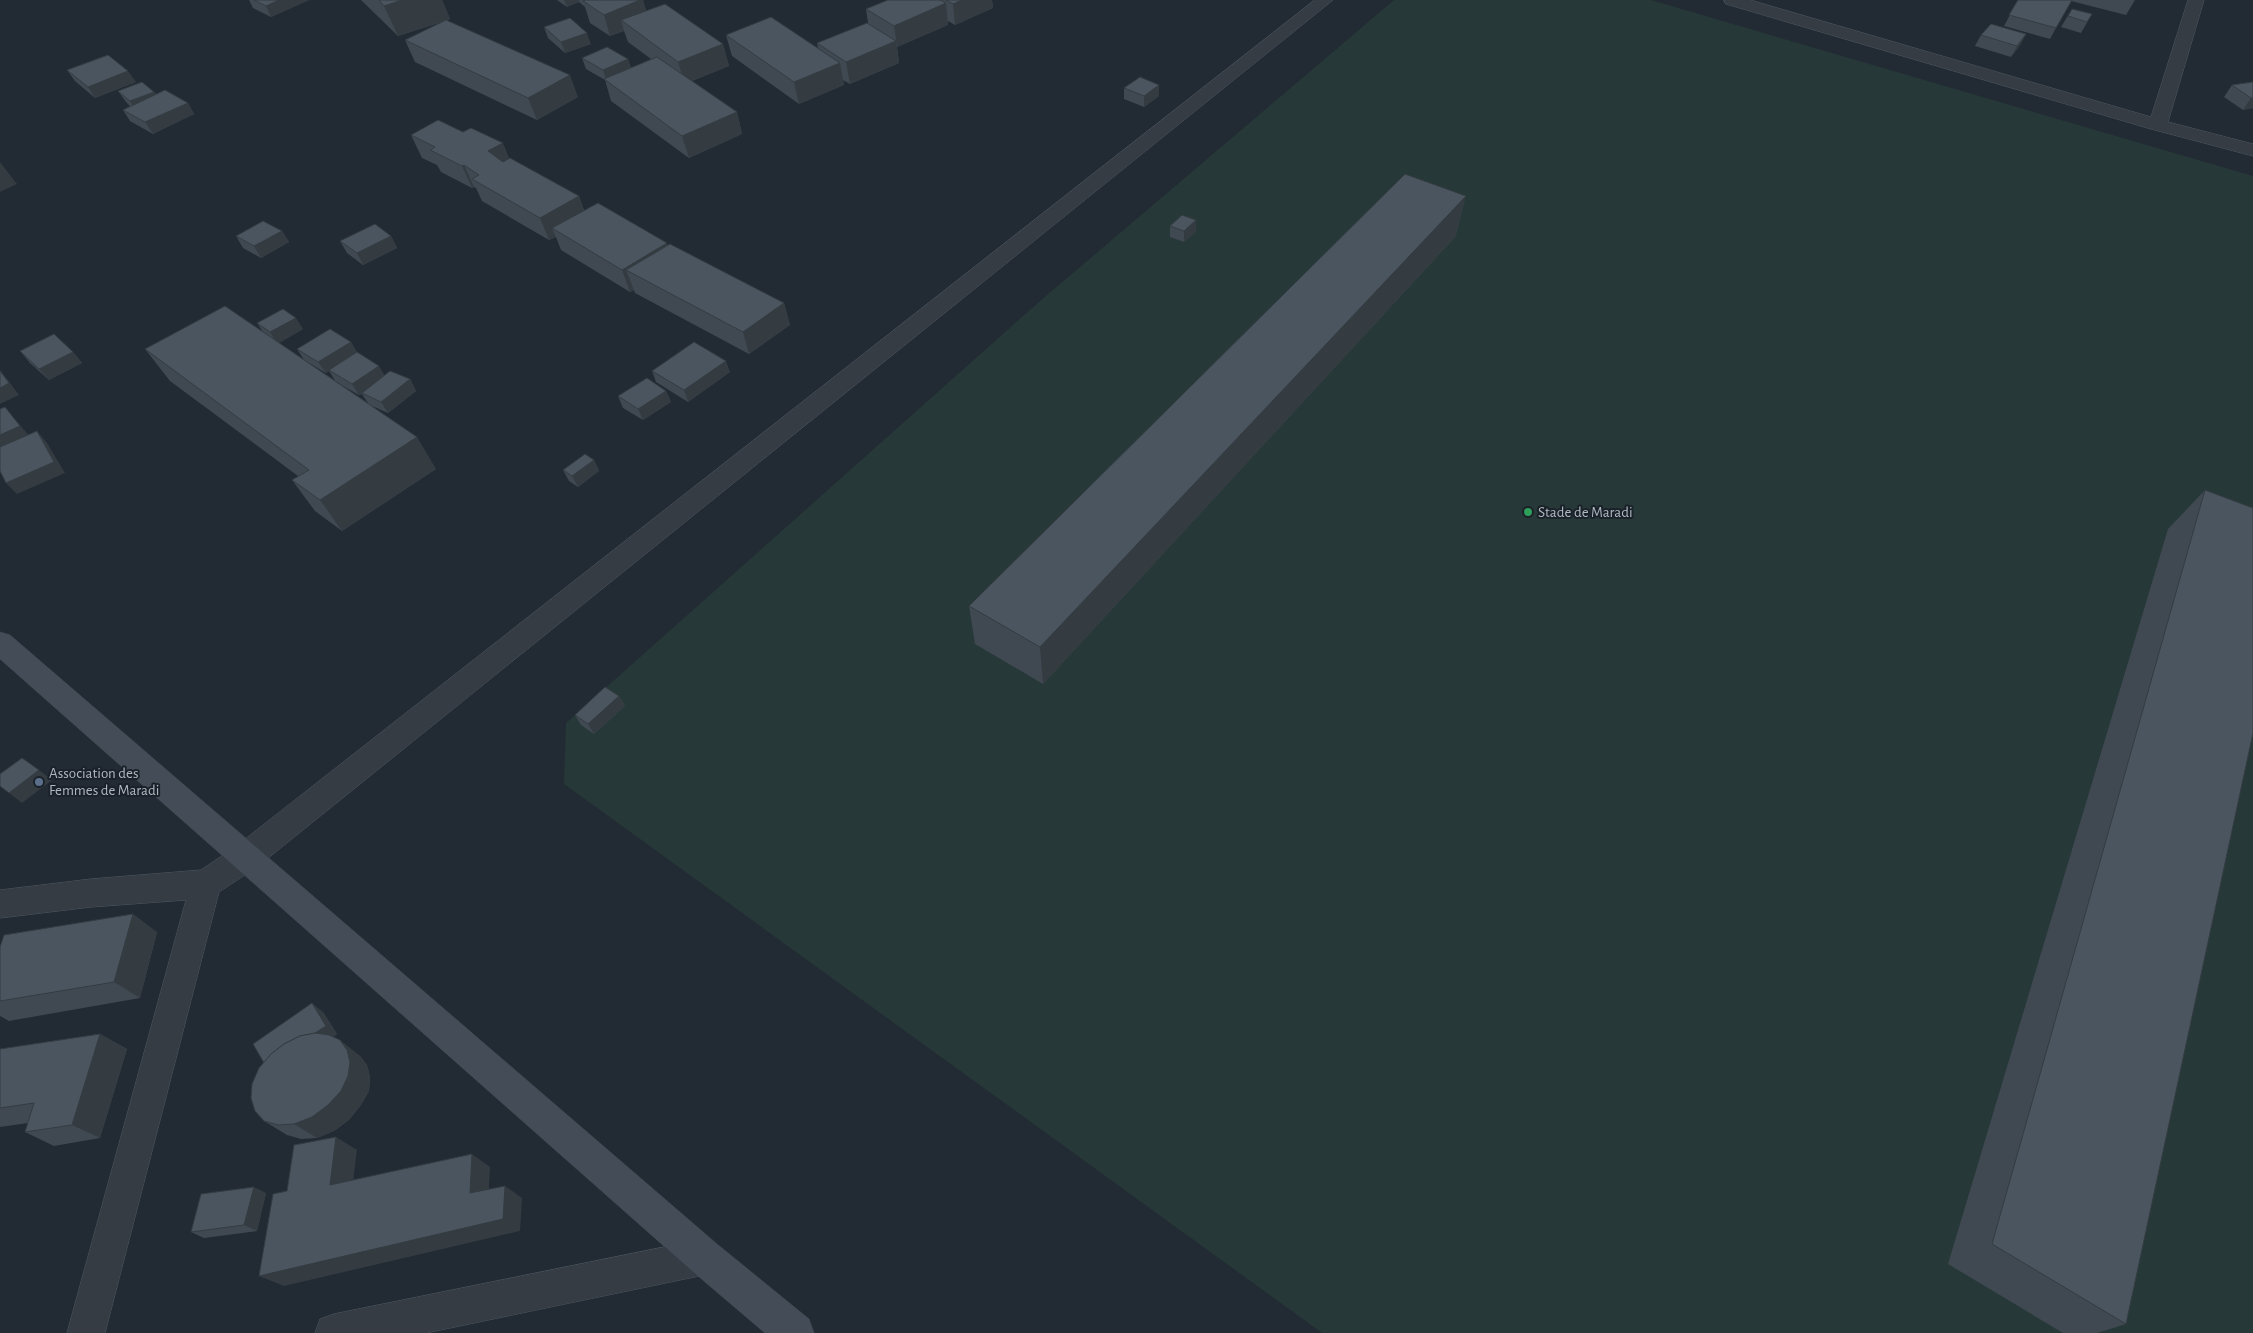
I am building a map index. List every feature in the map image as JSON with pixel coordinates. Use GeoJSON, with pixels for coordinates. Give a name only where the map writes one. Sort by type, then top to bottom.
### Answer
{"type":"FeatureCollection","features":[{"type":"Feature","properties":{"kind":"street"},"geometry":{"type":"LineString","coordinates":[[1732,0],[2158,125],[2253,150]]}},
{"type":"Feature","properties":{"kind":"street"},"geometry":{"type":"LineString","coordinates":[[2158,125],[2196,0]]}},
{"type":"Feature","properties":{"kind":"street"},"geometry":{"type":"LineString","coordinates":[[0,904],[91,893],[206,884],[246,857],[1311,4]]}},
{"type":"Feature","properties":{"kind":"street"},"geometry":{"type":"LineString","coordinates":[[0,643],[704,1257],[795,1333]]}},
{"type":"Feature","properties":{"kind":"street"},"geometry":{"type":"LineString","coordinates":[[86,1333],[206,884]]}},
{"type":"Feature","properties":{"kind":"street"},"geometry":{"type":"LineString","coordinates":[[334,1333],[704,1257]]}},
{"type":"Feature","properties":{"kind":"shaded area","name":"Stade de Maradi"},"geometry":{"type":"Polygon","coordinates":[[[1394,0],[1651,0],[2253,176],[2253,1333],[1322,1333],[564,784],[566,723],[1040,301],[1394,0]]]}},
{"type":"Feature","properties":{"kind":"building"},"geometry":{"type":"Polygon","coordinates":[[[254,0],[279,0],[266,6],[254,0]]]}},
{"type":"Feature","properties":{"kind":"building"},"geometry":{"type":"Polygon","coordinates":[[[379,0],[402,0],[384,6],[379,0]]]}},
{"type":"Feature","properties":{"kind":"building"},"geometry":{"type":"Polygon","coordinates":[[[640,0],[604,15],[583,1],[640,0]]]}},
{"type":"Feature","properties":{"kind":"building"},"geometry":{"type":"Polygon","coordinates":[[[888,0],[940,0],[946,3],[894,26],[866,9],[888,0]]]}},
{"type":"Feature","properties":{"kind":"building"},"geometry":{"type":"Polygon","coordinates":[[[946,0],[962,0],[953,4],[946,0]]]}},
{"type":"Feature","properties":{"kind":"building"},"geometry":{"type":"Polygon","coordinates":[[[2018,0],[2072,0],[2056,28],[2009,15],[2018,0]]]}},
{"type":"Feature","properties":{"kind":"building"},"geometry":{"type":"Polygon","coordinates":[[[665,4],[723,44],[678,62],[621,20],[665,4]]]}},
{"type":"Feature","properties":{"kind":"building"},"geometry":{"type":"Polygon","coordinates":[[[2072,9],[2092,14],[2087,22],[2068,16],[2072,9]]]}},
{"type":"Feature","properties":{"kind":"building"},"geometry":{"type":"Polygon","coordinates":[[[771,17],[840,63],[794,82],[726,35],[771,17]]]}},
{"type":"Feature","properties":{"kind":"building"},"geometry":{"type":"Polygon","coordinates":[[[570,18],[587,33],[561,42],[544,27],[570,18]]]}},
{"type":"Feature","properties":{"kind":"building"},"geometry":{"type":"Polygon","coordinates":[[[446,20],[570,75],[528,98],[405,40],[446,20]]]}},
{"type":"Feature","properties":{"kind":"building"},"geometry":{"type":"Polygon","coordinates":[[[867,23],[896,41],[846,62],[817,43],[867,23]]]}},
{"type":"Feature","properties":{"kind":"building"},"geometry":{"type":"Polygon","coordinates":[[[1991,24],[2026,34],[2017,46],[1981,35],[1991,24]]]}},
{"type":"Feature","properties":{"kind":"building"},"geometry":{"type":"Polygon","coordinates":[[[607,47],[628,59],[603,70],[582,58],[607,47]]]}},
{"type":"Feature","properties":{"kind":"building"},"geometry":{"type":"Polygon","coordinates":[[[108,55],[128,71],[88,87],[67,70],[108,55]]]}},
{"type":"Feature","properties":{"kind":"building"},"geometry":{"type":"Polygon","coordinates":[[[657,57],[737,112],[682,136],[604,79],[657,57]]]}},
{"type":"Feature","properties":{"kind":"building"},"geometry":{"type":"Polygon","coordinates":[[[1140,77],[1159,85],[1144,96],[1124,88],[1140,77]]]}},
{"type":"Feature","properties":{"kind":"building"},"geometry":{"type":"Polygon","coordinates":[[[142,82],[154,92],[130,101],[118,91],[142,82]]]}},
{"type":"Feature","properties":{"kind":"building"},"geometry":{"type":"Polygon","coordinates":[[[2253,82],[2253,98],[2232,85],[2253,82]]]}},
{"type":"Feature","properties":{"kind":"building"},"geometry":{"type":"Polygon","coordinates":[[[165,90],[188,103],[145,122],[123,110],[165,90]]]}},
{"type":"Feature","properties":{"kind":"building"},"geometry":{"type":"Polygon","coordinates":[[[438,120],[463,132],[471,128],[503,143],[488,151],[503,162],[510,158],[579,196],[540,218],[472,179],[479,175],[464,165],[462,166],[430,150],[435,147],[411,135],[438,120]]]}},
{"type":"Feature","properties":{"kind":"building"},"geometry":{"type":"Polygon","coordinates":[[[1405,174],[1466,196],[1040,647],[969,606],[1405,174]]]}},
{"type":"Feature","properties":{"kind":"building"},"geometry":{"type":"Polygon","coordinates":[[[598,203],[667,243],[622,270],[552,228],[598,203]]]}},
{"type":"Feature","properties":{"kind":"building"},"geometry":{"type":"Polygon","coordinates":[[[1182,215],[1196,220],[1184,231],[1170,226],[1182,215]]]}},
{"type":"Feature","properties":{"kind":"building"},"geometry":{"type":"Polygon","coordinates":[[[263,221],[282,231],[254,246],[236,236],[263,221]]]}},
{"type":"Feature","properties":{"kind":"building"},"geometry":{"type":"Polygon","coordinates":[[[375,224],[391,236],[357,253],[340,241],[375,224]]]}},
{"type":"Feature","properties":{"kind":"building"},"geometry":{"type":"Polygon","coordinates":[[[670,244],[784,303],[743,332],[626,270],[670,244]]]}},
{"type":"Feature","properties":{"kind":"building"},"geometry":{"type":"Polygon","coordinates":[[[225,306],[417,437],[320,500],[292,480],[309,470],[145,349],[225,306]]]}},
{"type":"Feature","properties":{"kind":"building"},"geometry":{"type":"Polygon","coordinates":[[[283,309],[296,318],[270,332],[257,323],[283,309]]]}},
{"type":"Feature","properties":{"kind":"building"},"geometry":{"type":"Polygon","coordinates":[[[330,329],[351,342],[318,362],[297,349],[330,329]]]}},
{"type":"Feature","properties":{"kind":"building"},"geometry":{"type":"Polygon","coordinates":[[[54,334],[73,352],[39,369],[20,351],[54,334]]]}},
{"type":"Feature","properties":{"kind":"building"},"geometry":{"type":"Polygon","coordinates":[[[694,342],[726,361],[684,390],[652,371],[694,342]]]}},
{"type":"Feature","properties":{"kind":"building"},"geometry":{"type":"Polygon","coordinates":[[[357,352],[379,366],[352,384],[329,370],[357,352]]]}},
{"type":"Feature","properties":{"kind":"building"},"geometry":{"type":"Polygon","coordinates":[[[0,371],[9,383],[0,388],[0,371]]]}},
{"type":"Feature","properties":{"kind":"building"},"geometry":{"type":"Polygon","coordinates":[[[390,371],[410,379],[381,402],[362,393],[390,371]]]}},
{"type":"Feature","properties":{"kind":"building"},"geometry":{"type":"Polygon","coordinates":[[[647,378],[666,391],[638,409],[618,396],[647,378]]]}},
{"type":"Feature","properties":{"kind":"building"},"geometry":{"type":"Polygon","coordinates":[[[5,407],[20,426],[0,435],[0,409],[5,407]]]}},
{"type":"Feature","properties":{"kind":"building"},"geometry":{"type":"Polygon","coordinates":[[[37,431],[54,462],[6,483],[0,471],[0,447],[37,431]]]}},
{"type":"Feature","properties":{"kind":"building"},"geometry":{"type":"Polygon","coordinates":[[[585,454],[594,460],[572,476],[563,470],[585,454]]]}},
{"type":"Feature","properties":{"kind":"building"},"geometry":{"type":"Polygon","coordinates":[[[2205,490],[2253,508],[2253,733],[2126,1324],[1992,1244],[2205,490]]]}},
{"type":"Feature","properties":{"kind":"building"},"geometry":{"type":"Polygon","coordinates":[[[605,687],[619,696],[588,724],[575,715],[605,687]]]}},
{"type":"Feature","properties":{"kind":"building"},"geometry":{"type":"Polygon","coordinates":[[[22,758],[39,770],[9,793],[0,786],[0,774],[22,758]]]}},
{"type":"Feature","properties":{"kind":"building"},"geometry":{"type":"Polygon","coordinates":[[[133,914],[114,982],[0,1001],[0,947],[4,935],[133,914]]]}},
{"type":"Feature","properties":{"kind":"building"},"geometry":{"type":"Polygon","coordinates":[[[312,1003],[326,1026],[315,1033],[300,1036],[284,1044],[271,1054],[264,1063],[253,1044],[312,1003]]]}},
{"type":"Feature","properties":{"kind":"building"},"geometry":{"type":"Polygon","coordinates":[[[315,1033],[329,1035],[340,1040],[347,1050],[350,1062],[348,1076],[341,1091],[328,1105],[312,1117],[294,1124],[278,1125],[264,1121],[255,1111],[251,1098],[252,1084],[259,1068],[271,1054],[284,1044],[300,1036],[315,1033]]]}},
{"type":"Feature","properties":{"kind":"building"},"geometry":{"type":"Polygon","coordinates":[[[100,1034],[72,1125],[25,1132],[34,1103],[0,1108],[0,1049],[100,1034]]]}},
{"type":"Feature","properties":{"kind":"building"},"geometry":{"type":"Polygon","coordinates":[[[336,1137],[330,1185],[472,1154],[470,1193],[505,1186],[503,1219],[259,1276],[273,1194],[287,1191],[294,1145],[336,1137]]]}},
{"type":"Feature","properties":{"kind":"building"},"geometry":{"type":"Polygon","coordinates":[[[254,1187],[244,1225],[191,1232],[201,1194],[254,1187]]]}},
{"type":"Feature","properties":{"kind":"place","name":"Stade de Maradi"},"geometry":{"type":"Point","coordinates":[1528,512]}},
{"type":"Feature","properties":{"kind":"place","name":"Association des Femmes de Maradi"},"geometry":{"type":"Point","coordinates":[39,782]}}]}
